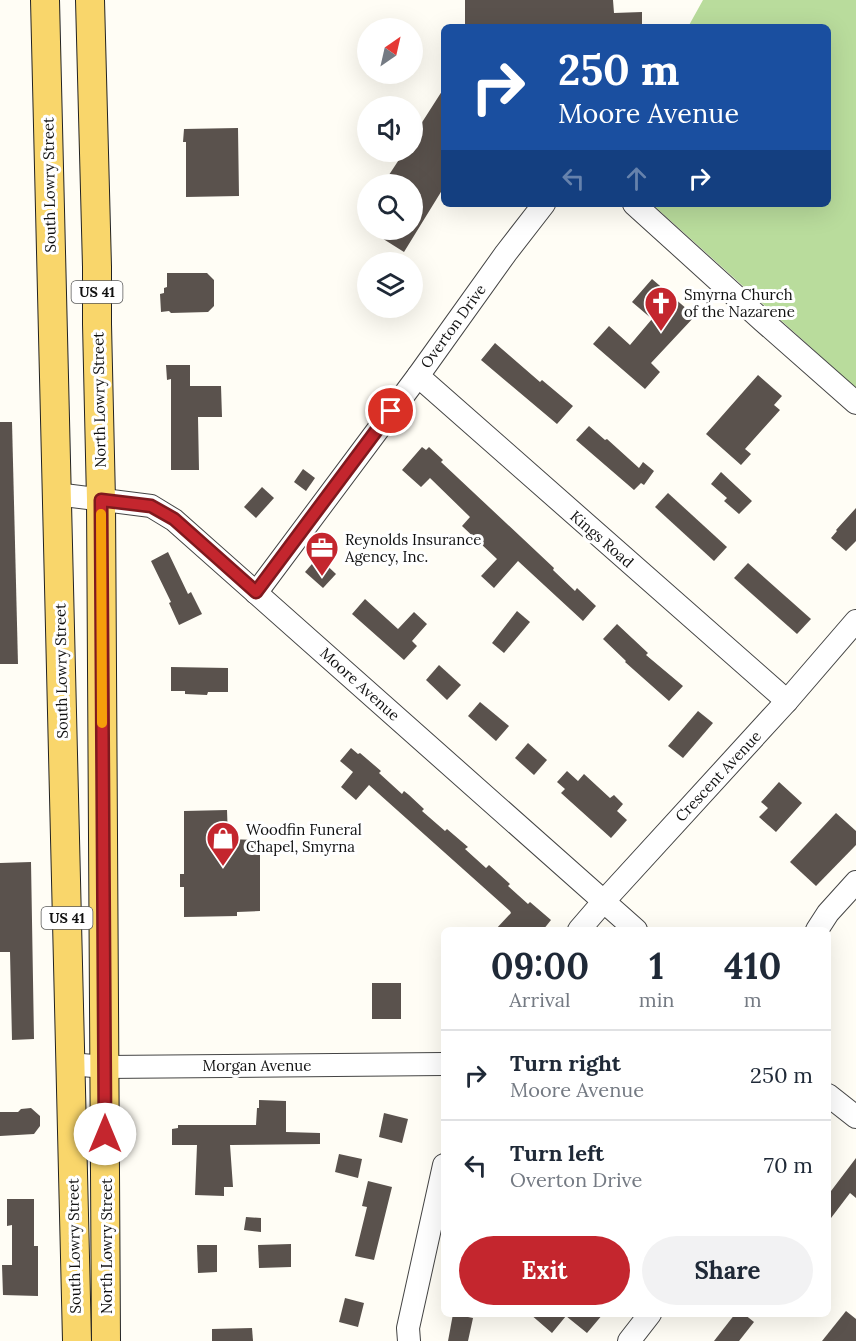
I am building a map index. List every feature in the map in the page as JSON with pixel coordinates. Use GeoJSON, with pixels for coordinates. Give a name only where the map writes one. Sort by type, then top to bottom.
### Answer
{"type":"FeatureCollection","features":[{"type":"Feature","properties":{"kind":"main road","name":"South Lowry Street"},"geometry":{"type":"LineString","coordinates":[[45,0],[77,1341]]}},
{"type":"Feature","properties":{"kind":"main road","name":"North Lowry Street"},"geometry":{"type":"LineString","coordinates":[[90,0],[101,500],[106,1341]]}},
{"type":"Feature","properties":{"kind":"main road"},"geometry":{"type":"LineString","coordinates":[[47,87],[91,83]]}},
{"type":"Feature","properties":{"kind":"main road"},"geometry":{"type":"LineString","coordinates":[[65,836],[103,836]]}},
{"type":"Feature","properties":{"kind":"street","name":"Overton Drive"},"geometry":{"type":"LineString","coordinates":[[256,592],[542,207]]}},
{"type":"Feature","properties":{"kind":"street"},"geometry":{"type":"LineString","coordinates":[[637,207],[856,403]]}},
{"type":"Feature","properties":{"kind":"street","name":"Kings Road"},"geometry":{"type":"LineString","coordinates":[[417,376],[787,701]]}},
{"type":"Feature","properties":{"kind":"street","name":"Moore Avenue"},"geometry":{"type":"LineString","coordinates":[[56,494],[151,506],[174,519],[633,927]]}},
{"type":"Feature","properties":{"kind":"street","name":"Crescent Avenue"},"geometry":{"type":"LineString","coordinates":[[582,927],[787,701],[856,621]]}},
{"type":"Feature","properties":{"kind":"street"},"geometry":{"type":"LineString","coordinates":[[819,927],[828,913],[856,882]]}},
{"type":"Feature","properties":{"kind":"street","name":"Morgan Avenue"},"geometry":{"type":"LineString","coordinates":[[70,1064],[105,1067],[441,1064]]}},
{"type":"Feature","properties":{"kind":"street"},"geometry":{"type":"LineString","coordinates":[[831,1097],[856,1117]]}},
{"type":"Feature","properties":{"kind":"street"},"geometry":{"type":"LineString","coordinates":[[409,1341],[408,1328],[441,1179]]}},
{"type":"Feature","properties":{"kind":"street"},"geometry":{"type":"LineString","coordinates":[[629,1341],[648,1317]]}},
{"type":"Feature","properties":{"kind":"green space"},"geometry":{"type":"Polygon","coordinates":[[[703,0],[856,0],[856,388],[655,207],[831,207],[831,24],[690,24],[703,0]]]}},
{"type":"Feature","properties":{"kind":"building"},"geometry":{"type":"Polygon","coordinates":[[[465,0],[613,0],[614,13],[642,12],[642,24],[465,24],[465,0]]]}},
{"type":"Feature","properties":{"kind":"building"},"geometry":{"type":"Polygon","coordinates":[[[441,93],[441,192],[423,221],[423,174],[390,174],[397,162],[423,162],[423,121],[441,93]]]}},
{"type":"Feature","properties":{"kind":"building"},"geometry":{"type":"Polygon","coordinates":[[[238,128],[239,196],[186,197],[184,129],[238,128]]]}},
{"type":"Feature","properties":{"kind":"building"},"geometry":{"type":"Polygon","coordinates":[[[385,240],[411,240],[404,252],[385,240]]]}},
{"type":"Feature","properties":{"kind":"building"},"geometry":{"type":"Polygon","coordinates":[[[167,273],[207,273],[214,280],[214,306],[208,312],[161,312],[160,294],[164,293],[164,288],[167,287],[167,273]]]}},
{"type":"Feature","properties":{"kind":"building","name":"Smyrna Church of the Nazarene"},"geometry":{"type":"Polygon","coordinates":[[[652,279],[695,316],[651,363],[660,372],[645,389],[593,344],[609,326],[630,345],[652,319],[632,302],[652,279]]]}},
{"type":"Feature","properties":{"kind":"building"},"geometry":{"type":"Polygon","coordinates":[[[495,343],[540,382],[542,380],[573,406],[557,424],[481,360],[495,343]]]}},
{"type":"Feature","properties":{"kind":"building"},"geometry":{"type":"Polygon","coordinates":[[[166,365],[190,365],[190,386],[221,386],[222,417],[198,417],[199,470],[171,470],[171,379],[167,380],[166,365]]]}},
{"type":"Feature","properties":{"kind":"building"},"geometry":{"type":"Polygon","coordinates":[[[758,375],[782,396],[774,405],[780,410],[745,449],[751,454],[741,465],[706,434],[758,375]]]}},
{"type":"Feature","properties":{"kind":"building"},"geometry":{"type":"Polygon","coordinates":[[[0,422],[12,422],[18,664],[0,664],[0,422]]]}},
{"type":"Feature","properties":{"kind":"building"},"geometry":{"type":"Polygon","coordinates":[[[589,426],[639,468],[643,462],[654,471],[644,485],[641,483],[634,490],[576,440],[589,426]]]}},
{"type":"Feature","properties":{"kind":"building"},"geometry":{"type":"Polygon","coordinates":[[[422,447],[426,450],[429,447],[443,460],[441,462],[554,568],[553,570],[575,591],[577,588],[596,606],[583,621],[518,561],[494,588],[481,576],[497,559],[462,526],[470,517],[430,478],[421,487],[402,470],[422,447]]]}},
{"type":"Feature","properties":{"kind":"building"},"geometry":{"type":"Polygon","coordinates":[[[303,469],[315,478],[306,491],[294,482],[303,469]]]}},
{"type":"Feature","properties":{"kind":"building"},"geometry":{"type":"Polygon","coordinates":[[[721,472],[752,501],[739,514],[724,501],[727,498],[711,484],[721,472]]]}},
{"type":"Feature","properties":{"kind":"building"},"geometry":{"type":"Polygon","coordinates":[[[262,487],[274,498],[256,518],[244,507],[262,487]]]}},
{"type":"Feature","properties":{"kind":"building"},"geometry":{"type":"Polygon","coordinates":[[[668,493],[727,547],[714,561],[655,507],[668,493]]]}},
{"type":"Feature","properties":{"kind":"building"},"geometry":{"type":"Polygon","coordinates":[[[856,508],[856,541],[846,551],[831,538],[856,508]]]}},
{"type":"Feature","properties":{"kind":"building"},"geometry":{"type":"Polygon","coordinates":[[[168,552],[188,594],[191,592],[202,614],[179,625],[169,603],[171,602],[151,561],[168,552]]]}},
{"type":"Feature","properties":{"kind":"building","name":"Reynolds Insurance Agency, Inc."},"geometry":{"type":"Polygon","coordinates":[[[318,557],[336,574],[323,588],[305,572],[318,557]]]}},
{"type":"Feature","properties":{"kind":"building"},"geometry":{"type":"Polygon","coordinates":[[[748,563],[811,619],[797,634],[734,578],[748,563]]]}},
{"type":"Feature","properties":{"kind":"building"},"geometry":{"type":"Polygon","coordinates":[[[365,599],[398,629],[414,612],[427,624],[412,641],[417,646],[404,660],[352,614],[365,599]]]}},
{"type":"Feature","properties":{"kind":"building"},"geometry":{"type":"Polygon","coordinates":[[[517,611],[530,622],[504,653],[492,643],[517,611]]]}},
{"type":"Feature","properties":{"kind":"building"},"geometry":{"type":"Polygon","coordinates":[[[617,624],[648,653],[646,655],[683,686],[669,701],[603,639],[617,624]]]}},
{"type":"Feature","properties":{"kind":"building"},"geometry":{"type":"Polygon","coordinates":[[[439,665],[461,685],[447,700],[426,680],[439,665]]]}},
{"type":"Feature","properties":{"kind":"building"},"geometry":{"type":"Polygon","coordinates":[[[171,667],[228,668],[228,692],[208,692],[207,695],[171,691],[171,667]]]}},
{"type":"Feature","properties":{"kind":"building"},"geometry":{"type":"Polygon","coordinates":[[[480,702],[509,726],[496,741],[468,716],[480,702]]]}},
{"type":"Feature","properties":{"kind":"building"},"geometry":{"type":"Polygon","coordinates":[[[698,711],[713,723],[683,758],[668,746],[698,711]]]}},
{"type":"Feature","properties":{"kind":"building"},"geometry":{"type":"Polygon","coordinates":[[[528,743],[547,760],[534,775],[515,758],[528,743]]]}},
{"type":"Feature","properties":{"kind":"building"},"geometry":{"type":"Polygon","coordinates":[[[351,748],[358,754],[360,753],[402,794],[404,791],[424,809],[422,811],[468,847],[465,849],[486,868],[489,865],[528,904],[530,902],[551,920],[545,927],[498,927],[511,913],[510,911],[369,785],[356,800],[341,787],[353,772],[340,761],[351,748]]]}},
{"type":"Feature","properties":{"kind":"building"},"geometry":{"type":"Polygon","coordinates":[[[567,771],[578,781],[584,774],[610,798],[614,795],[623,804],[617,811],[627,820],[611,838],[561,793],[565,789],[557,782],[567,771]]]}},
{"type":"Feature","properties":{"kind":"building"},"geometry":{"type":"Polygon","coordinates":[[[779,782],[802,803],[776,832],[759,817],[768,808],[761,802],[779,782]]]}},
{"type":"Feature","properties":{"kind":"building","name":"Woodfin Funeral Chapel, Smyrna"},"geometry":{"type":"Polygon","coordinates":[[[227,810],[228,839],[260,840],[260,911],[237,912],[237,916],[184,917],[184,887],[180,887],[180,874],[184,874],[184,811],[227,810]]]}},
{"type":"Feature","properties":{"kind":"building"},"geometry":{"type":"Polygon","coordinates":[[[836,813],[856,831],[856,845],[816,886],[790,862],[836,813]]]}},
{"type":"Feature","properties":{"kind":"building"},"geometry":{"type":"Polygon","coordinates":[[[31,862],[34,1039],[12,1040],[10,952],[0,952],[0,863],[31,862]]]}},
{"type":"Feature","properties":{"kind":"building"},"geometry":{"type":"Polygon","coordinates":[[[372,983],[401,983],[401,1019],[372,1019],[372,983]]]}},
{"type":"Feature","properties":{"kind":"building"},"geometry":{"type":"Polygon","coordinates":[[[259,1100],[286,1101],[286,1132],[320,1133],[320,1144],[230,1145],[233,1187],[224,1187],[224,1196],[195,1195],[197,1145],[172,1145],[172,1129],[178,1128],[178,1125],[256,1125],[259,1100]]]}},
{"type":"Feature","properties":{"kind":"building"},"geometry":{"type":"Polygon","coordinates":[[[31,1108],[40,1116],[40,1126],[34,1134],[0,1136],[0,1112],[18,1112],[21,1109],[31,1108]]]}},
{"type":"Feature","properties":{"kind":"building"},"geometry":{"type":"Polygon","coordinates":[[[384,1113],[408,1119],[402,1143],[379,1137],[384,1113]]]}},
{"type":"Feature","properties":{"kind":"building"},"geometry":{"type":"Polygon","coordinates":[[[339,1154],[362,1159],[358,1178],[335,1172],[339,1154]]]}},
{"type":"Feature","properties":{"kind":"building"},"geometry":{"type":"Polygon","coordinates":[[[856,1158],[856,1198],[850,1193],[831,1218],[831,1191],[856,1158]]]}},
{"type":"Feature","properties":{"kind":"building"},"geometry":{"type":"Polygon","coordinates":[[[368,1181],[392,1187],[374,1260],[355,1256],[367,1207],[362,1206],[368,1181]]]}},
{"type":"Feature","properties":{"kind":"building"},"geometry":{"type":"Polygon","coordinates":[[[7,1199],[34,1199],[34,1246],[38,1246],[38,1296],[3,1295],[2,1265],[12,1265],[12,1225],[7,1226],[7,1199]]]}},
{"type":"Feature","properties":{"kind":"building"},"geometry":{"type":"Polygon","coordinates":[[[246,1217],[261,1218],[261,1232],[244,1230],[246,1217]]]}},
{"type":"Feature","properties":{"kind":"building"},"geometry":{"type":"Polygon","coordinates":[[[291,1244],[291,1267],[259,1268],[258,1245],[291,1244]]]}},
{"type":"Feature","properties":{"kind":"building"},"geometry":{"type":"Polygon","coordinates":[[[197,1245],[217,1245],[217,1272],[198,1273],[197,1245]]]}},
{"type":"Feature","properties":{"kind":"building"},"geometry":{"type":"Polygon","coordinates":[[[345,1298],[364,1303],[358,1327],[339,1322],[345,1298]]]}},
{"type":"Feature","properties":{"kind":"building"},"geometry":{"type":"Polygon","coordinates":[[[846,1311],[856,1319],[856,1341],[822,1341],[846,1311]]]}},
{"type":"Feature","properties":{"kind":"building"},"geometry":{"type":"Polygon","coordinates":[[[452,1317],[473,1318],[468,1341],[448,1341],[452,1317]]]}},
{"type":"Feature","properties":{"kind":"building"},"geometry":{"type":"Polygon","coordinates":[[[533,1317],[565,1317],[552,1333],[533,1317]]]}},
{"type":"Feature","properties":{"kind":"building"},"geometry":{"type":"Polygon","coordinates":[[[567,1317],[600,1317],[587,1333],[567,1317]]]}},
{"type":"Feature","properties":{"kind":"building"},"geometry":{"type":"Polygon","coordinates":[[[733,1317],[748,1317],[754,1322],[739,1341],[714,1341],[733,1317]]]}},
{"type":"Feature","properties":{"kind":"building"},"geometry":{"type":"Polygon","coordinates":[[[252,1328],[253,1341],[212,1341],[212,1329],[252,1328]]]}},
{"type":"Feature","properties":{"kind":"slow traffic"},"geometry":{"type":"LineString","coordinates":[[101,514],[102,723]]}},
{"type":"Feature","properties":{"kind":"place","name":"Smyrna Church of the Nazarene"},"geometry":{"type":"Point","coordinates":[661,332]}},
{"type":"Feature","properties":{"kind":"place","name":"Reynolds Insurance Agency, Inc."},"geometry":{"type":"Point","coordinates":[322,577]}},
{"type":"Feature","properties":{"kind":"place","name":"Woodfin Funeral Chapel, Smyrna"},"geometry":{"type":"Point","coordinates":[223,867]}},
{"type":"Feature","properties":{"kind":"route"},"geometry":{"type":"LineString","coordinates":[[105,1134],[101,500],[151,506],[174,519],[256,592],[391,411]]}}]}
